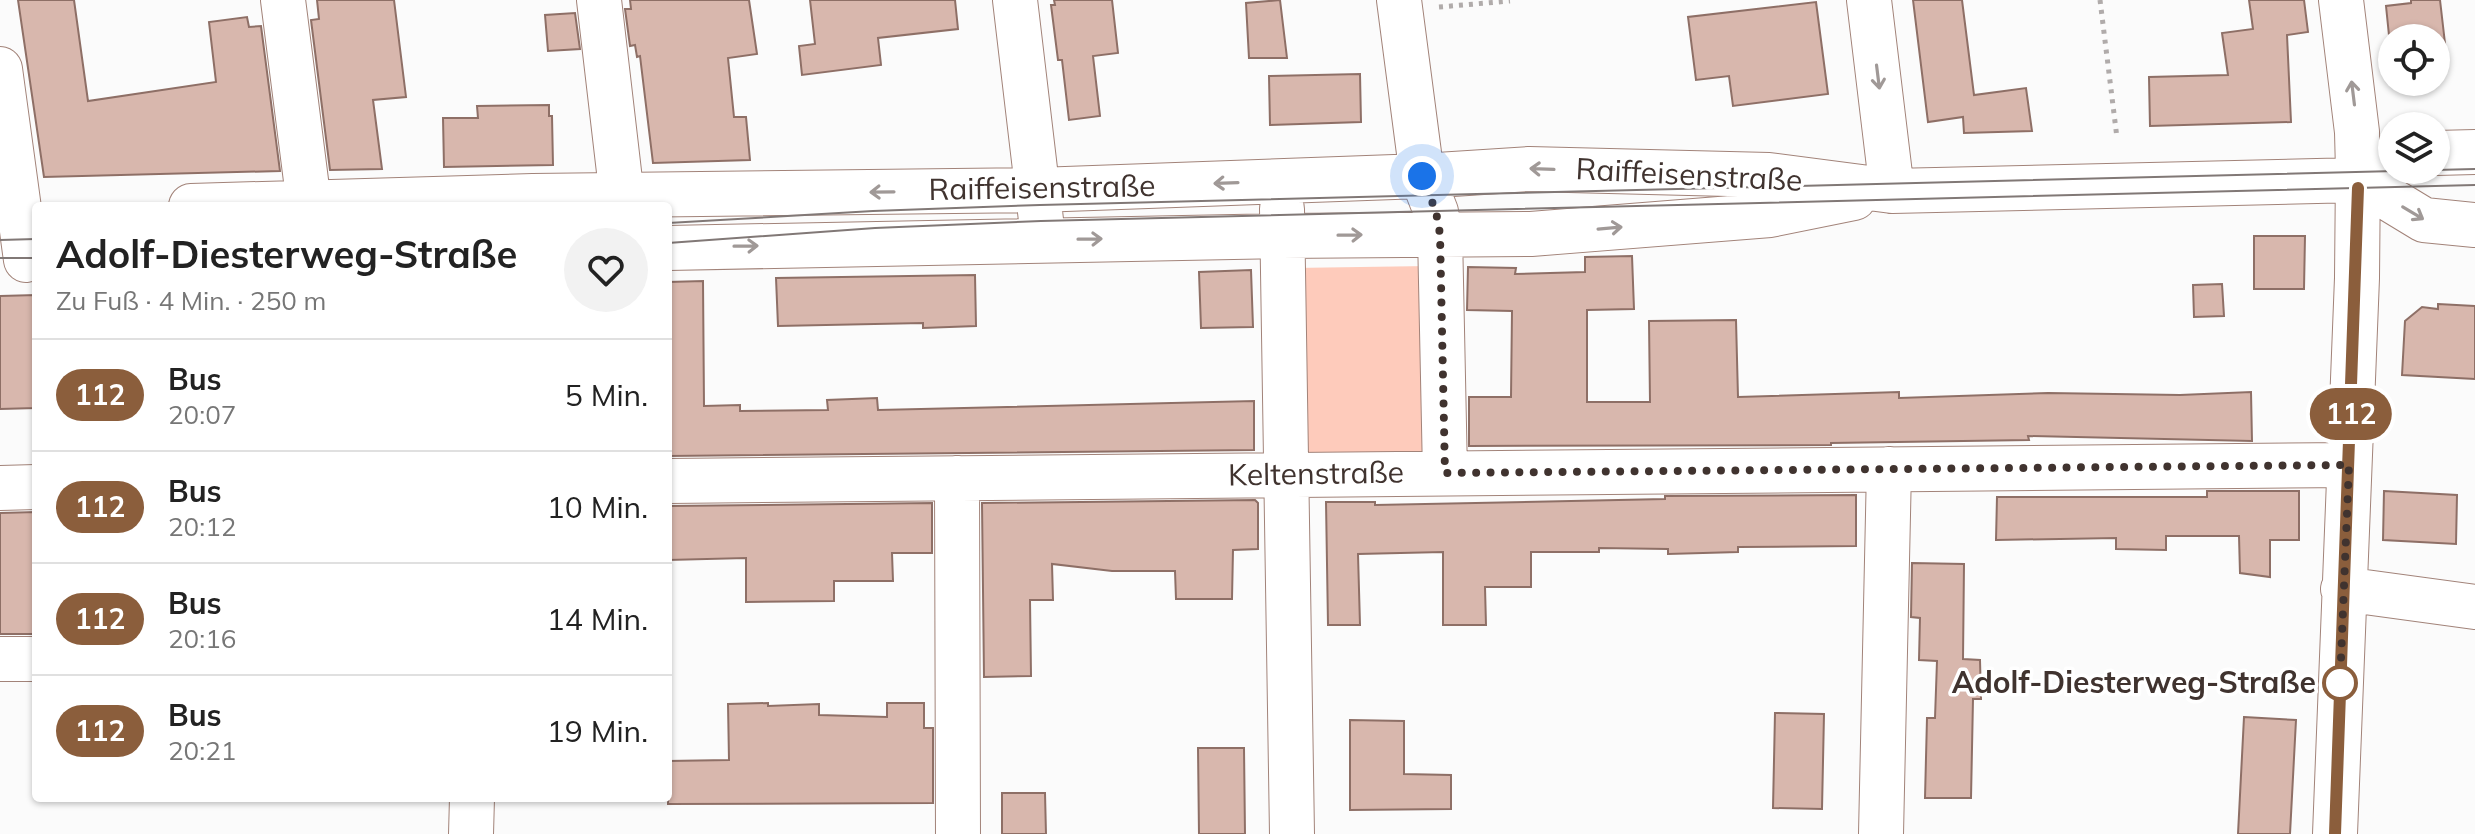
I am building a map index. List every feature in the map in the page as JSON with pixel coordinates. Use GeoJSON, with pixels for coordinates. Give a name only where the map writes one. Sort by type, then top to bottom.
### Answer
{"type":"FeatureCollection","features":[{"type":"Feature","properties":{"kind":"street"},"geometry":{"type":"LineString","coordinates":[[283,0],[309,202]]}},
{"type":"Feature","properties":{"kind":"street"},"geometry":{"type":"LineString","coordinates":[[599,0],[623,201]]}},
{"type":"Feature","properties":{"kind":"street"},"geometry":{"type":"LineString","coordinates":[[1015,0],[1042,240]]}},
{"type":"Feature","properties":{"kind":"street"},"geometry":{"type":"LineString","coordinates":[[1869,0],[1892,191]]}},
{"type":"Feature","properties":{"kind":"street"},"geometry":{"type":"LineString","coordinates":[[2335,834],[2349,465],[2367,176],[2357,132],[2341,0]]}},
{"type":"Feature","properties":{"kind":"street"},"geometry":{"type":"LineString","coordinates":[[1400,5],[1422,176],[1436,212],[1440,234],[1445,473]]}},
{"type":"Feature","properties":{"kind":"street"},"geometry":{"type":"LineString","coordinates":[[0,69],[19,212],[21,260]]}},
{"type":"Feature","properties":{"kind":"street"},"geometry":{"type":"LineString","coordinates":[[2450,153],[2475,152]]}},
{"type":"Feature","properties":{"kind":"street","name":"Raiffeisenstraße"},"geometry":{"type":"LineString","coordinates":[[518,202],[1038,190],[1422,176],[1529,169],[1769,175],[1892,191],[2367,176]]}},
{"type":"Feature","properties":{"kind":"street"},"geometry":{"type":"LineString","coordinates":[[2367,176],[2424,220],[2475,225]]}},
{"type":"Feature","properties":{"kind":"street"},"geometry":{"type":"LineString","coordinates":[[1281,181],[1292,834]]}},
{"type":"Feature","properties":{"kind":"street","name":"Raiffeisenstraße"},"geometry":{"type":"LineString","coordinates":[[672,248],[1531,234],[1770,215],[1892,191]]}},
{"type":"Feature","properties":{"kind":"street","name":"Keltenstraße"},"geometry":{"type":"LineString","coordinates":[[672,481],[2349,465]]}},
{"type":"Feature","properties":{"kind":"street"},"geometry":{"type":"LineString","coordinates":[[1881,834],[1889,469]]}},
{"type":"Feature","properties":{"kind":"street"},"geometry":{"type":"LineString","coordinates":[[957,478],[958,834]]}},
{"type":"Feature","properties":{"kind":"street"},"geometry":{"type":"LineString","coordinates":[[0,488],[32,487]]}},
{"type":"Feature","properties":{"kind":"street"},"geometry":{"type":"LineString","coordinates":[[2343,589],[2475,607]]}},
{"type":"Feature","properties":{"kind":"street"},"geometry":{"type":"LineString","coordinates":[[0,659],[32,659]]}},
{"type":"Feature","properties":{"kind":"street"},"geometry":{"type":"LineString","coordinates":[[471,834],[472,802]]}},
{"type":"Feature","properties":{"kind":"path"},"geometry":{"type":"LineString","coordinates":[[2100,0],[2117,138]]}},
{"type":"Feature","properties":{"kind":"path"},"geometry":{"type":"LineString","coordinates":[[1400,5],[1510,1]]}},
{"type":"Feature","properties":{"kind":"shaded area"},"geometry":{"type":"Polygon","coordinates":[[[1429,266],[1433,461],[1297,463],[1292,268],[1429,266]]]}},
{"type":"Feature","properties":{"kind":"building"},"geometry":{"type":"Polygon","coordinates":[[[18,0],[74,0],[88,101],[216,82],[209,22],[247,17],[249,27],[261,26],[280,171],[44,177],[18,0]]]}},
{"type":"Feature","properties":{"kind":"building"},"geometry":{"type":"Polygon","coordinates":[[[317,0],[394,0],[406,97],[373,100],[382,169],[330,170],[311,20],[319,19],[317,0]]]}},
{"type":"Feature","properties":{"kind":"building"},"geometry":{"type":"Polygon","coordinates":[[[630,0],[749,0],[757,54],[728,58],[734,117],[746,117],[750,160],[653,163],[640,56],[637,57],[635,45],[630,46],[625,9],[631,9],[630,0]]]}},
{"type":"Feature","properties":{"kind":"building"},"geometry":{"type":"Polygon","coordinates":[[[810,0],[955,0],[958,29],[878,38],[881,65],[802,75],[799,46],[815,44],[810,0]]]}},
{"type":"Feature","properties":{"kind":"building"},"geometry":{"type":"Polygon","coordinates":[[[1054,0],[1112,0],[1118,53],[1093,56],[1100,116],[1069,120],[1051,5],[1055,5],[1054,0]]]}},
{"type":"Feature","properties":{"kind":"building"},"geometry":{"type":"Polygon","coordinates":[[[1280,0],[1287,58],[1249,58],[1246,3],[1280,0]]]}},
{"type":"Feature","properties":{"kind":"building"},"geometry":{"type":"Polygon","coordinates":[[[1913,0],[1962,0],[1974,95],[2026,88],[2032,131],[1964,133],[1963,117],[1928,122],[1913,0]]]}},
{"type":"Feature","properties":{"kind":"building"},"geometry":{"type":"Polygon","coordinates":[[[2249,0],[2304,0],[2308,32],[2287,35],[2291,122],[2150,126],[2149,77],[2228,75],[2222,33],[2253,29],[2249,0]]]}},
{"type":"Feature","properties":{"kind":"building"},"geometry":{"type":"Polygon","coordinates":[[[2411,0],[2440,0],[2443,24],[2388,24],[2386,6],[2411,3],[2411,0]]]}},
{"type":"Feature","properties":{"kind":"building"},"geometry":{"type":"Polygon","coordinates":[[[1816,2],[1828,94],[1733,106],[1729,76],[1696,80],[1688,17],[1816,2]]]}},
{"type":"Feature","properties":{"kind":"building"},"geometry":{"type":"Polygon","coordinates":[[[575,13],[580,49],[548,51],[545,15],[575,13]]]}},
{"type":"Feature","properties":{"kind":"building"},"geometry":{"type":"Polygon","coordinates":[[[1360,74],[1361,122],[1270,125],[1269,76],[1360,74]]]}},
{"type":"Feature","properties":{"kind":"building"},"geometry":{"type":"Polygon","coordinates":[[[549,105],[553,165],[444,167],[443,118],[478,118],[477,106],[549,105]]]}},
{"type":"Feature","properties":{"kind":"building"},"geometry":{"type":"Polygon","coordinates":[[[2254,236],[2305,236],[2304,289],[2254,289],[2254,236]]]}},
{"type":"Feature","properties":{"kind":"building"},"geometry":{"type":"Polygon","coordinates":[[[1632,256],[1634,309],[1587,310],[1587,402],[1650,402],[1649,321],[1736,320],[1738,397],[1899,392],[1899,398],[2048,393],[2180,395],[2251,392],[2252,441],[2028,436],[2029,440],[1831,445],[1469,446],[1469,397],[1511,397],[1512,311],[1467,310],[1468,267],[1516,268],[1515,274],[1585,272],[1585,257],[1632,256]]]}},
{"type":"Feature","properties":{"kind":"building"},"geometry":{"type":"Polygon","coordinates":[[[1251,270],[1253,327],[1201,328],[1199,272],[1251,270]]]}},
{"type":"Feature","properties":{"kind":"building"},"geometry":{"type":"Polygon","coordinates":[[[975,275],[976,326],[923,328],[923,323],[778,326],[776,278],[975,275]]]}},
{"type":"Feature","properties":{"kind":"building"},"geometry":{"type":"Polygon","coordinates":[[[703,281],[704,406],[740,405],[740,411],[828,410],[827,400],[877,398],[878,410],[1254,401],[1254,450],[672,456],[672,282],[703,281]]]}},
{"type":"Feature","properties":{"kind":"building"},"geometry":{"type":"Polygon","coordinates":[[[2222,284],[2224,316],[2194,317],[2193,285],[2222,284]]]}},
{"type":"Feature","properties":{"kind":"building"},"geometry":{"type":"Polygon","coordinates":[[[32,295],[32,408],[0,409],[0,296],[32,295]]]}},
{"type":"Feature","properties":{"kind":"building"},"geometry":{"type":"Polygon","coordinates":[[[2438,304],[2475,306],[2475,379],[2402,375],[2405,321],[2422,307],[2438,309],[2438,304]]]}},
{"type":"Feature","properties":{"kind":"building"},"geometry":{"type":"Polygon","coordinates":[[[2207,491],[2299,491],[2299,540],[2270,540],[2270,577],[2240,573],[2239,536],[2166,536],[2166,550],[2116,549],[2116,538],[1996,540],[1997,497],[2207,497],[2207,491]]]}},
{"type":"Feature","properties":{"kind":"building"},"geometry":{"type":"Polygon","coordinates":[[[2384,491],[2457,495],[2456,544],[2383,540],[2384,491]]]}},
{"type":"Feature","properties":{"kind":"building"},"geometry":{"type":"Polygon","coordinates":[[[1856,495],[1856,546],[1738,547],[1738,552],[1668,554],[1668,549],[1599,548],[1599,552],[1531,552],[1531,587],[1485,587],[1486,625],[1443,625],[1443,552],[1358,554],[1360,625],[1328,625],[1326,502],[1375,502],[1375,505],[1665,499],[1665,496],[1856,495]]]}},
{"type":"Feature","properties":{"kind":"building"},"geometry":{"type":"Polygon","coordinates":[[[1255,500],[1258,503],[1258,549],[1233,550],[1232,599],[1176,599],[1175,571],[1112,571],[1052,564],[1053,600],[1030,600],[1031,676],[984,677],[982,503],[1255,500]]]}},
{"type":"Feature","properties":{"kind":"building"},"geometry":{"type":"Polygon","coordinates":[[[932,503],[932,553],[892,553],[893,581],[834,581],[834,601],[746,602],[746,558],[672,560],[672,506],[932,503]]]}},
{"type":"Feature","properties":{"kind":"building"},"geometry":{"type":"Polygon","coordinates":[[[32,512],[32,634],[0,634],[0,513],[32,512]]]}},
{"type":"Feature","properties":{"kind":"building"},"geometry":{"type":"Polygon","coordinates":[[[1912,563],[1964,564],[1963,659],[1980,660],[1981,699],[1973,699],[1971,798],[1925,798],[1927,718],[1935,718],[1937,661],[1919,660],[1920,618],[1911,617],[1912,563]]]}},
{"type":"Feature","properties":{"kind":"building"},"geometry":{"type":"Polygon","coordinates":[[[887,703],[924,703],[924,728],[933,728],[933,803],[668,804],[672,802],[672,761],[729,760],[728,704],[819,704],[819,715],[887,717],[887,703]]]}},
{"type":"Feature","properties":{"kind":"building"},"geometry":{"type":"Polygon","coordinates":[[[1775,713],[1824,714],[1822,809],[1773,808],[1775,713]]]}},
{"type":"Feature","properties":{"kind":"building"},"geometry":{"type":"Polygon","coordinates":[[[2244,717],[2296,720],[2290,834],[2238,834],[2244,717]]]}},
{"type":"Feature","properties":{"kind":"building"},"geometry":{"type":"Polygon","coordinates":[[[1350,720],[1404,721],[1404,774],[1451,775],[1451,809],[1350,810],[1350,720]]]}},
{"type":"Feature","properties":{"kind":"building"},"geometry":{"type":"Polygon","coordinates":[[[1198,748],[1244,748],[1245,834],[1199,834],[1198,748]]]}},
{"type":"Feature","properties":{"kind":"building"},"geometry":{"type":"Polygon","coordinates":[[[1002,793],[1045,793],[1046,834],[1002,834],[1002,793]]]}},
{"type":"Feature","properties":{"kind":"tram line"},"geometry":{"type":"LineString","coordinates":[[672,223],[1040,205],[2475,169]]}},
{"type":"Feature","properties":{"kind":"tram line"},"geometry":{"type":"LineString","coordinates":[[672,243],[875,228],[1041,221],[2475,185]]}},
{"type":"Feature","properties":{"kind":"tram line"},"geometry":{"type":"LineString","coordinates":[[0,240],[32,239]]}},
{"type":"Feature","properties":{"kind":"tram line"},"geometry":{"type":"LineString","coordinates":[[0,258],[32,258]]}},
{"type":"Feature","properties":{"kind":"bus line","name":"112"},"geometry":{"type":"LineString","coordinates":[[2335,834],[2358,188]]}},
{"type":"Feature","properties":{"kind":"place","name":"Adolf-Diesterweg-Straße"},"geometry":{"type":"Point","coordinates":[2340,683]}},
{"type":"Feature","properties":{"kind":"route"},"geometry":{"type":"LineString","coordinates":[[1422,176],[1436,212],[1440,234],[1445,473],[2349,465],[2340,683]]}}]}
